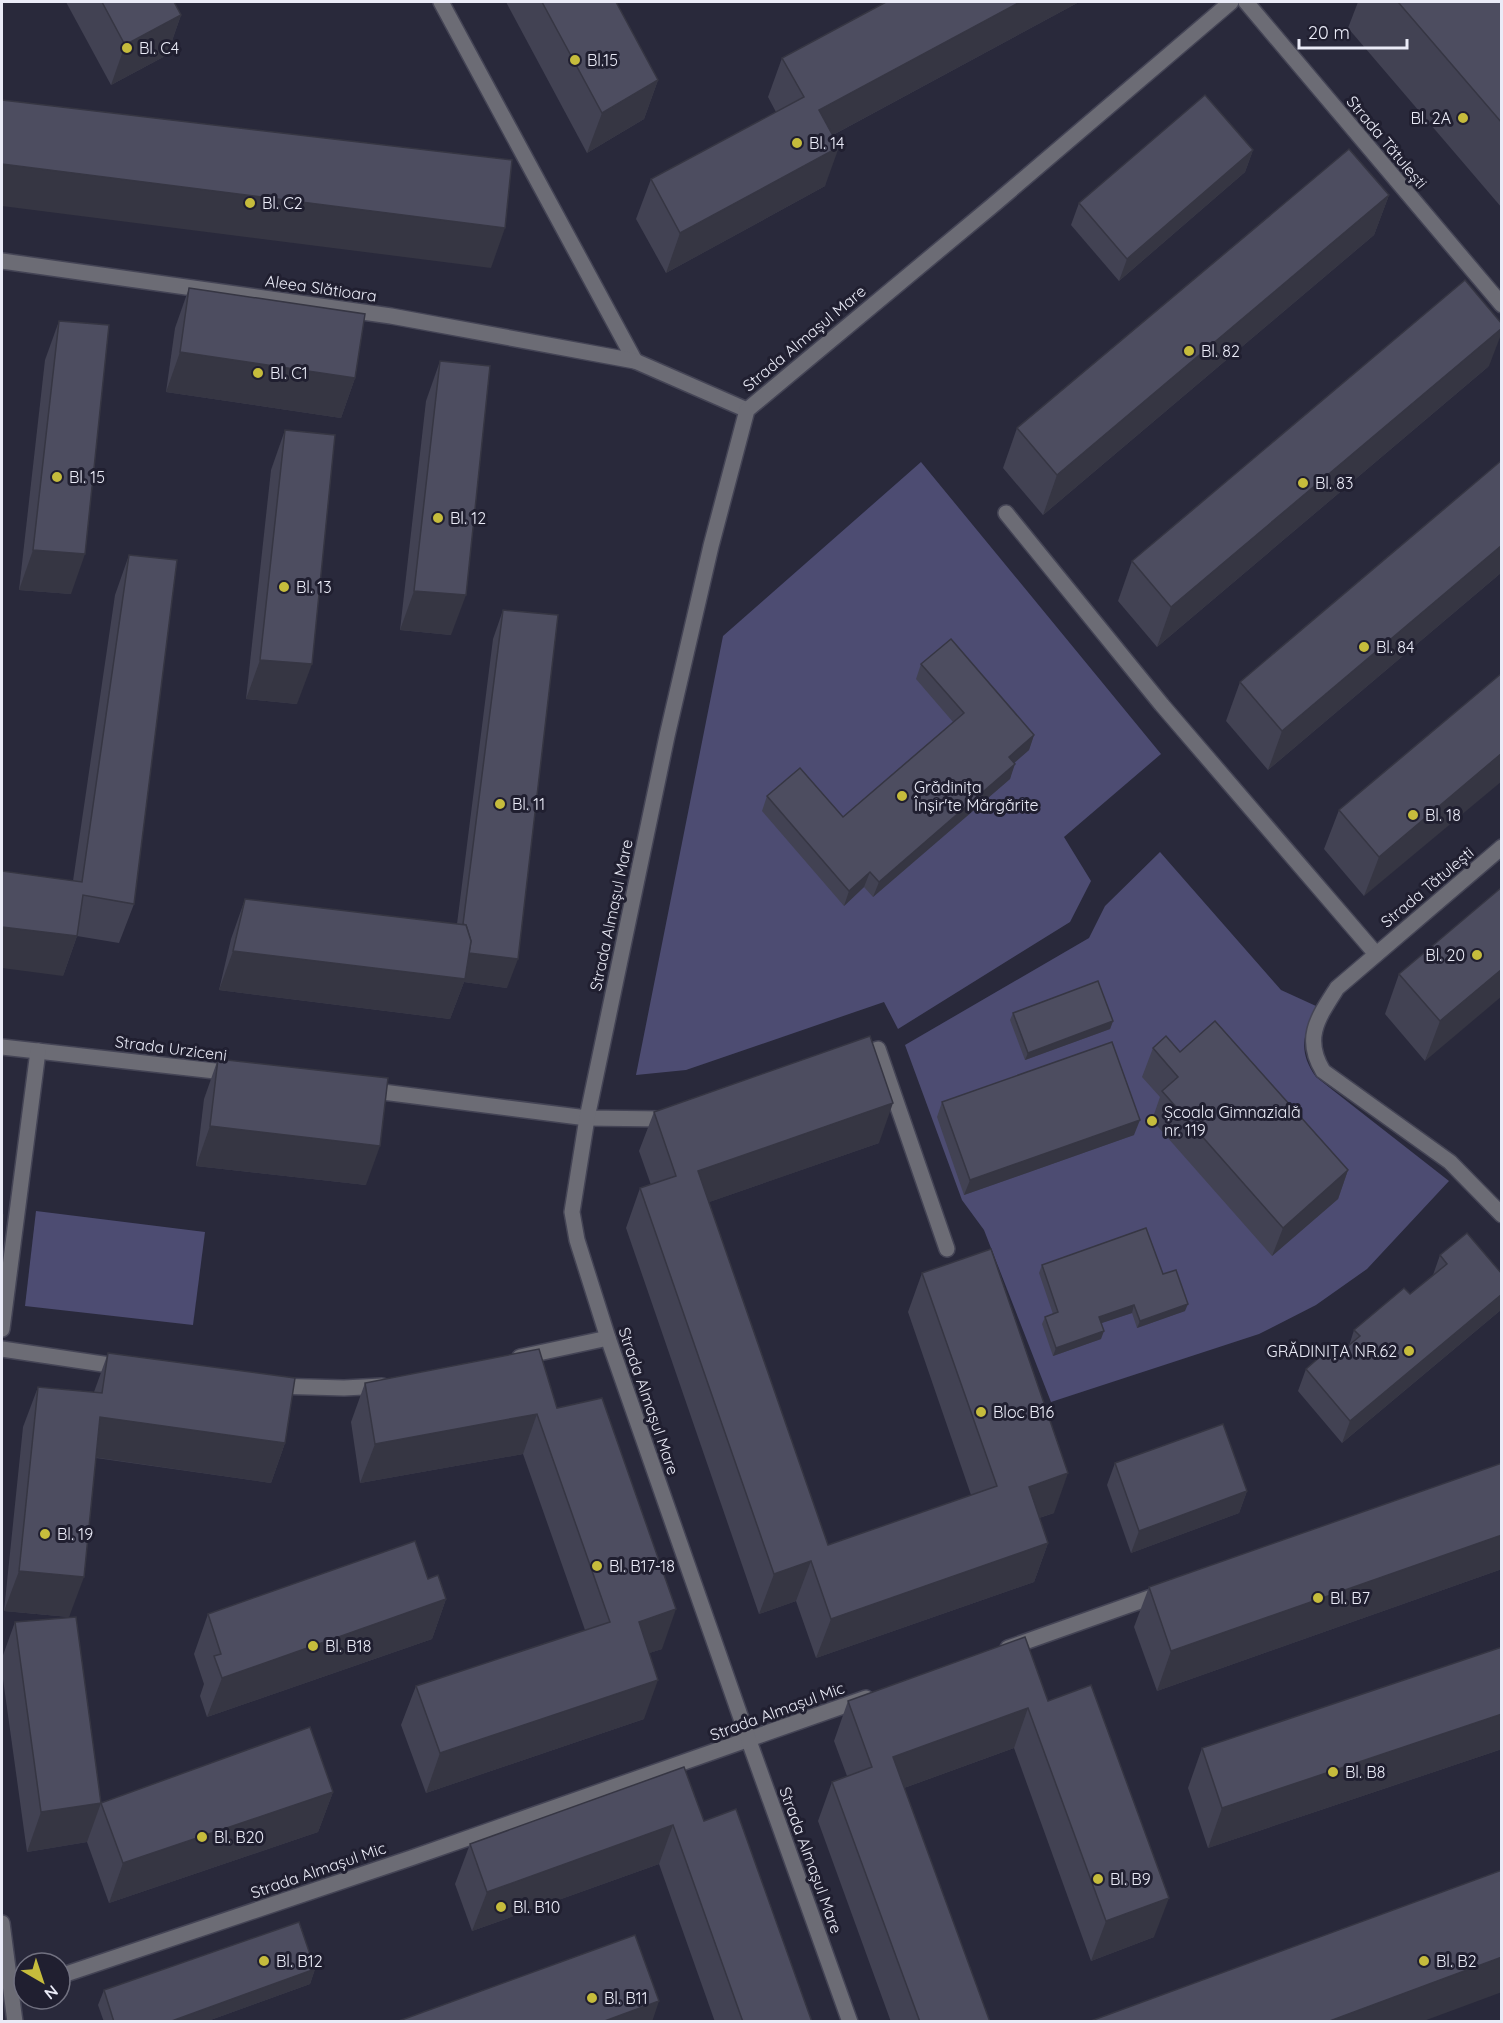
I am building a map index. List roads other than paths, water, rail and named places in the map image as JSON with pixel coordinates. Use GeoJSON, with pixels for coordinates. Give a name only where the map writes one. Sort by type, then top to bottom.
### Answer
{"type":"FeatureCollection","features":[{"type":"Feature","properties":{"kind":"street"},"geometry":{"type":"LineString","coordinates":[[441,2],[635,361]]}},
{"type":"Feature","properties":{"kind":"street","name":"Strada Almașul Mare"},"geometry":{"type":"LineString","coordinates":[[850,2022],[608,1338],[573,1226],[575,1186],[587,1118],[667,736],[711,546],[747,410],[992,206],[1231,2]]}},
{"type":"Feature","properties":{"kind":"street","name":"Strada Tătulești"},"geometry":{"type":"LineString","coordinates":[[1246,2],[1502,305]]}},
{"type":"Feature","properties":{"kind":"street","name":"Aleea Slătioara"},"geometry":{"type":"LineString","coordinates":[[2,261],[391,316],[635,361],[747,410]]}},
{"type":"Feature","properties":{"kind":"street"},"geometry":{"type":"LineString","coordinates":[[1006,513],[1162,705],[1376,954]]}},
{"type":"Feature","properties":{"kind":"street","name":"Strada Tătulești"},"geometry":{"type":"LineString","coordinates":[[1502,847],[1337,988],[1325,1006],[1312,1042],[1314,1056],[1323,1071],[1450,1162],[1502,1215]]}},
{"type":"Feature","properties":{"kind":"street","name":"Strada Urziceni"},"geometry":{"type":"LineString","coordinates":[[2,1047],[246,1075]]}},
{"type":"Feature","properties":{"kind":"street"},"geometry":{"type":"LineString","coordinates":[[844,1061],[878,1049],[947,1249]]}},
{"type":"Feature","properties":{"kind":"street"},"geometry":{"type":"LineString","coordinates":[[2,1329],[38,1051]]}},
{"type":"Feature","properties":{"kind":"street"},"geometry":{"type":"LineString","coordinates":[[352,1088],[587,1118],[663,1119],[681,1115]]}},
{"type":"Feature","properties":{"kind":"street"},"geometry":{"type":"LineString","coordinates":[[502,1361],[608,1338]]}},
{"type":"Feature","properties":{"kind":"street"},"geometry":{"type":"LineString","coordinates":[[2,1349],[141,1369]]}},
{"type":"Feature","properties":{"kind":"street"},"geometry":{"type":"LineString","coordinates":[[263,1384],[344,1388],[402,1383]]}},
{"type":"Feature","properties":{"kind":"street"},"geometry":{"type":"LineString","coordinates":[[992,1653],[1182,1586]]}},
{"type":"Feature","properties":{"kind":"street","name":"Strada Almașul Mic"},"geometry":{"type":"LineString","coordinates":[[72,1973],[749,1741],[882,1693]]}},
{"type":"Feature","properties":{"kind":"street"},"geometry":{"type":"LineString","coordinates":[[2,1923],[12,1996]]}},
{"type":"Feature","properties":{"kind":"place","name":"Bl. C4"},"geometry":{"type":"Point","coordinates":[127,48]}},
{"type":"Feature","properties":{"kind":"place","name":"Bl.15"},"geometry":{"type":"Point","coordinates":[575,60]}},
{"type":"Feature","properties":{"kind":"place","name":"Bl. 2A"},"geometry":{"type":"Point","coordinates":[1463,118]}},
{"type":"Feature","properties":{"kind":"place","name":"Bl. 14"},"geometry":{"type":"Point","coordinates":[797,143]}},
{"type":"Feature","properties":{"kind":"place","name":"Bl. C2"},"geometry":{"type":"Point","coordinates":[250,203]}},
{"type":"Feature","properties":{"kind":"place","name":"Bl. 82"},"geometry":{"type":"Point","coordinates":[1189,351]}},
{"type":"Feature","properties":{"kind":"place","name":"Bl. C1"},"geometry":{"type":"Point","coordinates":[258,373]}},
{"type":"Feature","properties":{"kind":"place","name":"Bl. 15"},"geometry":{"type":"Point","coordinates":[57,477]}},
{"type":"Feature","properties":{"kind":"place","name":"Bl. 83"},"geometry":{"type":"Point","coordinates":[1303,483]}},
{"type":"Feature","properties":{"kind":"place","name":"Bl. 12"},"geometry":{"type":"Point","coordinates":[438,518]}},
{"type":"Feature","properties":{"kind":"place","name":"Bl. 13"},"geometry":{"type":"Point","coordinates":[284,587]}},
{"type":"Feature","properties":{"kind":"place","name":"Bl. 84"},"geometry":{"type":"Point","coordinates":[1364,647]}},
{"type":"Feature","properties":{"kind":"place","name":"Grădinița Înșir'te Mărgărite"},"geometry":{"type":"Point","coordinates":[902,796]}},
{"type":"Feature","properties":{"kind":"place","name":"Bl. 11"},"geometry":{"type":"Point","coordinates":[500,804]}},
{"type":"Feature","properties":{"kind":"place","name":"Bl. 18"},"geometry":{"type":"Point","coordinates":[1413,815]}},
{"type":"Feature","properties":{"kind":"place","name":"Bl. 20"},"geometry":{"type":"Point","coordinates":[1477,955]}},
{"type":"Feature","properties":{"kind":"place","name":"Școala Gimnazială nr. 119"},"geometry":{"type":"Point","coordinates":[1152,1121]}},
{"type":"Feature","properties":{"kind":"place","name":"GRĂDINIȚA NR.62"},"geometry":{"type":"Point","coordinates":[1409,1351]}},
{"type":"Feature","properties":{"kind":"place","name":"Bloc B16"},"geometry":{"type":"Point","coordinates":[981,1412]}},
{"type":"Feature","properties":{"kind":"place","name":"Bl. 19"},"geometry":{"type":"Point","coordinates":[45,1534]}},
{"type":"Feature","properties":{"kind":"place","name":"Bl. B17-18"},"geometry":{"type":"Point","coordinates":[597,1566]}},
{"type":"Feature","properties":{"kind":"place","name":"Bl. B7"},"geometry":{"type":"Point","coordinates":[1318,1598]}},
{"type":"Feature","properties":{"kind":"place","name":"Bl. B18"},"geometry":{"type":"Point","coordinates":[313,1646]}},
{"type":"Feature","properties":{"kind":"place","name":"Bl. B8"},"geometry":{"type":"Point","coordinates":[1333,1772]}},
{"type":"Feature","properties":{"kind":"place","name":"Bl. B20"},"geometry":{"type":"Point","coordinates":[202,1837]}},
{"type":"Feature","properties":{"kind":"place","name":"Bl. B9"},"geometry":{"type":"Point","coordinates":[1098,1879]}},
{"type":"Feature","properties":{"kind":"place","name":"Bl. B10"},"geometry":{"type":"Point","coordinates":[501,1907]}},
{"type":"Feature","properties":{"kind":"place","name":"Bl. B12"},"geometry":{"type":"Point","coordinates":[264,1961]}},
{"type":"Feature","properties":{"kind":"place","name":"Bl. B2"},"geometry":{"type":"Point","coordinates":[1424,1961]}},
{"type":"Feature","properties":{"kind":"place","name":"Bl. B11"},"geometry":{"type":"Point","coordinates":[592,1998]}}]}
